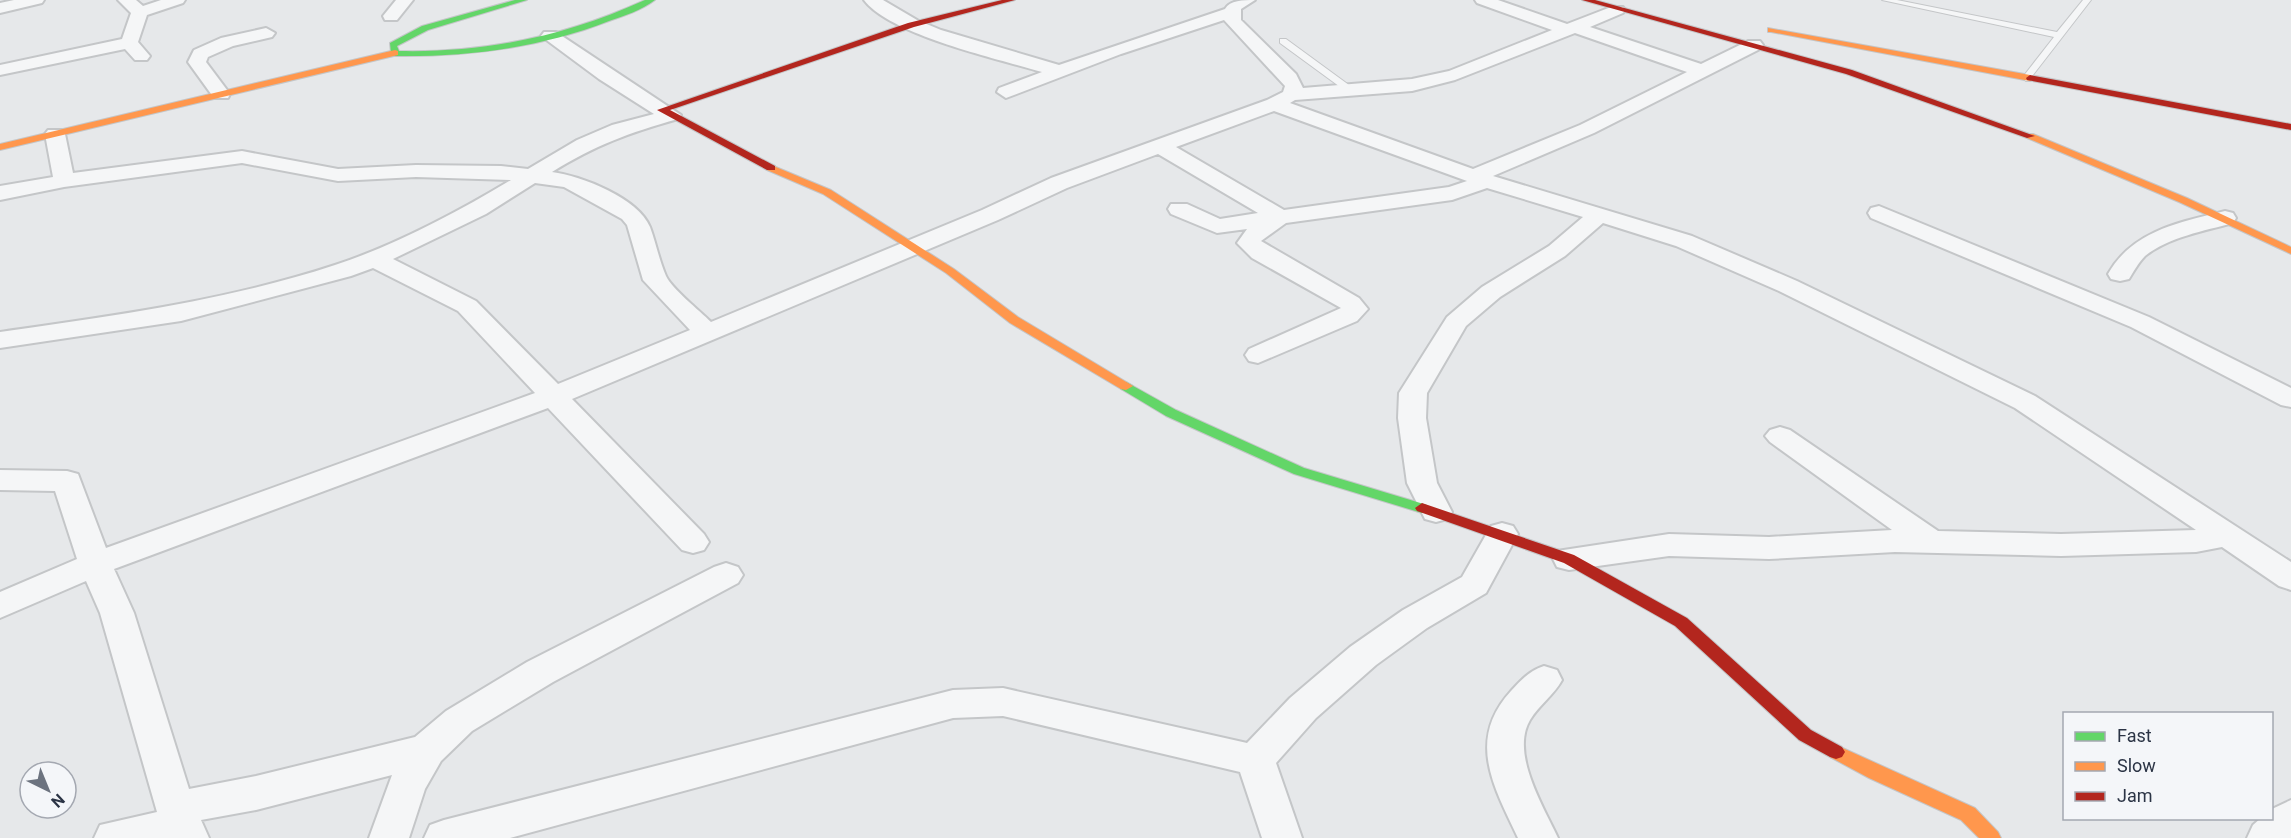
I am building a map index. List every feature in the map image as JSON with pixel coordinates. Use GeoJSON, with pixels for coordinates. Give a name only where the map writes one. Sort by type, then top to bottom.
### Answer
{"type":"FeatureCollection","features":[{"type":"Feature","properties":{"kind":"main road"},"geometry":{"type":"LineString","coordinates":[[395,53],[393,45],[425,28],[523,0]]}},
{"type":"Feature","properties":{"kind":"main road"},"geometry":{"type":"LineString","coordinates":[[0,147],[395,53],[445,56],[550,36],[620,15],[651,0]]}},
{"type":"Feature","properties":{"kind":"main road"},"geometry":{"type":"LineString","coordinates":[[666,112],[911,25],[1011,0]]}},
{"type":"Feature","properties":{"kind":"main road"},"geometry":{"type":"LineString","coordinates":[[1586,0],[1754,36],[2026,78],[2291,127]]}},
{"type":"Feature","properties":{"kind":"main road"},"geometry":{"type":"LineString","coordinates":[[1611,5],[1708,19]]}},
{"type":"Feature","properties":{"kind":"main road"},"geometry":{"type":"LineString","coordinates":[[1754,36],[2061,147],[2225,218],[2291,251]]}},
{"type":"Feature","properties":{"kind":"main road"},"geometry":{"type":"LineString","coordinates":[[666,112],[767,167],[792,174],[827,192],[950,271],[1014,320],[1170,413],[1299,471],[1436,512],[1569,559],[1681,622],[1805,735],[1876,773],[1968,814],[1991,838]]}},
{"type":"Feature","properties":{"kind":"street"},"geometry":{"type":"LineString","coordinates":[[0,8],[36,0]]}},
{"type":"Feature","properties":{"kind":"street"},"geometry":{"type":"LineString","coordinates":[[126,0],[140,12]]}},
{"type":"Feature","properties":{"kind":"street"},"geometry":{"type":"LineString","coordinates":[[140,12],[177,0]]}},
{"type":"Feature","properties":{"kind":"street"},"geometry":{"type":"LineString","coordinates":[[391,16],[405,0]]}},
{"type":"Feature","properties":{"kind":"street"},"geometry":{"type":"LineString","coordinates":[[872,0],[884,10],[911,25],[1059,71]]}},
{"type":"Feature","properties":{"kind":"street"},"geometry":{"type":"LineString","coordinates":[[1483,0],[1703,71]]}},
{"type":"Feature","properties":{"kind":"street"},"geometry":{"type":"LineString","coordinates":[[1006,92],[1240,4]]}},
{"type":"Feature","properties":{"kind":"street"},"geometry":{"type":"LineString","coordinates":[[1240,4],[1233,22],[1290,78],[1294,86],[1282,99]]}},
{"type":"Feature","properties":{"kind":"street"},"geometry":{"type":"LineString","coordinates":[[0,606],[95,564],[554,396],[911,248],[1059,183],[1282,99],[1412,85],[1455,75],[1571,28],[1611,5]]}},
{"type":"Feature","properties":{"kind":"street"},"geometry":{"type":"LineString","coordinates":[[129,44],[140,12]]}},
{"type":"Feature","properties":{"kind":"street"},"geometry":{"type":"LineString","coordinates":[[221,94],[197,62],[200,54],[227,42],[266,33]]}},
{"type":"Feature","properties":{"kind":"street"},"geometry":{"type":"LineString","coordinates":[[550,36],[605,75],[666,112]]}},
{"type":"Feature","properties":{"kind":"street"},"geometry":{"type":"LineString","coordinates":[[1179,209],[1217,226],[1452,193],[1703,71],[1754,36]]}},
{"type":"Feature","properties":{"kind":"street"},"geometry":{"type":"LineString","coordinates":[[129,44],[144,57]]}},
{"type":"Feature","properties":{"kind":"street"},"geometry":{"type":"LineString","coordinates":[[0,70],[129,44]]}},
{"type":"Feature","properties":{"kind":"street"},"geometry":{"type":"LineString","coordinates":[[1282,99],[1481,179],[1684,241],[1788,286],[2025,402],[2291,578]]}},
{"type":"Feature","properties":{"kind":"street"},"geometry":{"type":"LineString","coordinates":[[0,340],[182,313],[279,289],[374,260],[478,209],[537,176],[584,144],[666,112]]}},
{"type":"Feature","properties":{"kind":"street"},"geometry":{"type":"LineString","coordinates":[[55,134],[64,181]]}},
{"type":"Feature","properties":{"kind":"street"},"geometry":{"type":"LineString","coordinates":[[1160,146],[1280,217]]}},
{"type":"Feature","properties":{"kind":"street"},"geometry":{"type":"LineString","coordinates":[[0,193],[64,181],[242,157],[265,158],[321,173],[338,175],[461,170],[569,181],[588,189],[630,214],[638,225],[655,280],[707,332]]}},
{"type":"Feature","properties":{"kind":"street"},"geometry":{"type":"LineString","coordinates":[[1879,213],[2149,325],[2248,374],[2291,399]]}},
{"type":"Feature","properties":{"kind":"street"},"geometry":{"type":"LineString","coordinates":[[1436,512],[1422,483],[1412,418],[1413,393],[1456,322],[1491,292],[1557,252],[1599,215]]}},
{"type":"Feature","properties":{"kind":"street"},"geometry":{"type":"LineString","coordinates":[[1258,355],[1348,316],[1354,309],[1350,303],[1260,253],[1249,243],[1251,236],[1280,217]]}},
{"type":"Feature","properties":{"kind":"street"},"geometry":{"type":"LineString","coordinates":[[2120,274],[2124,263],[2138,250],[2167,235],[2225,218]]}},
{"type":"Feature","properties":{"kind":"street"},"geometry":{"type":"LineString","coordinates":[[374,260],[467,306],[693,542]]}},
{"type":"Feature","properties":{"kind":"street"},"geometry":{"type":"LineString","coordinates":[[1780,436],[1931,542]]}},
{"type":"Feature","properties":{"kind":"street"},"geometry":{"type":"LineString","coordinates":[[0,480],[67,481],[95,564],[117,613],[182,824]]}},
{"type":"Feature","properties":{"kind":"street"},"geometry":{"type":"LineString","coordinates":[[1255,760],[1303,708],[1363,656],[1415,619],[1474,585],[1502,534]]}},
{"type":"Feature","properties":{"kind":"street"},"geometry":{"type":"LineString","coordinates":[[1569,559],[1670,545],[1769,548],[1931,542],[2061,545],[2196,541],[2225,536]]}},
{"type":"Feature","properties":{"kind":"street"},"geometry":{"type":"LineString","coordinates":[[389,838],[406,786],[428,750],[459,721],[540,672],[726,575]]}},
{"type":"Feature","properties":{"kind":"street"},"geometry":{"type":"LineString","coordinates":[[1538,838],[1508,771],[1506,735],[1515,713],[1544,680]]}},
{"type":"Feature","properties":{"kind":"street"},"geometry":{"type":"LineString","coordinates":[[444,838],[953,705],[1003,702],[1255,760]]}},
{"type":"Feature","properties":{"kind":"street"},"geometry":{"type":"LineString","coordinates":[[114,838],[182,824],[256,793],[428,750]]}},
{"type":"Feature","properties":{"kind":"street"},"geometry":{"type":"LineString","coordinates":[[1255,760],[1282,838]]}},
{"type":"Feature","properties":{"kind":"street"},"geometry":{"type":"LineString","coordinates":[[2266,838],[2291,817]]}},
{"type":"Feature","properties":{"kind":"lane"},"geometry":{"type":"LineString","coordinates":[[1886,0],[2058,35]]}},
{"type":"Feature","properties":{"kind":"lane"},"geometry":{"type":"LineString","coordinates":[[2026,78],[2087,0]]}},
{"type":"Feature","properties":{"kind":"lane"},"geometry":{"type":"LineString","coordinates":[[1283,41],[1350,90]]}},
{"type":"Feature","properties":{"kind":"traffic: fast"},"geometry":{"type":"LineString","coordinates":[[523,0],[425,28],[393,45],[395,53],[461,52],[527,43],[591,25],[651,0]]}},
{"type":"Feature","properties":{"kind":"traffic: fast"},"geometry":{"type":"LineString","coordinates":[[1126,386],[1171,413],[1299,471],[1422,508]]}},
{"type":"Feature","properties":{"kind":"traffic: slow"},"geometry":{"type":"LineString","coordinates":[[1771,30],[2030,78]]}},
{"type":"Feature","properties":{"kind":"traffic: slow"},"geometry":{"type":"LineString","coordinates":[[0,147],[395,53]]}},
{"type":"Feature","properties":{"kind":"traffic: slow"},"geometry":{"type":"LineString","coordinates":[[2030,136],[2183,200],[2291,251]]}},
{"type":"Feature","properties":{"kind":"traffic: slow"},"geometry":{"type":"LineString","coordinates":[[771,168],[827,192],[950,271],[1014,320],[1126,386]]}},
{"type":"Feature","properties":{"kind":"traffic: slow"},"geometry":{"type":"LineString","coordinates":[[1836,752],[1876,773],[1968,814],[1991,838]]}},
{"type":"Feature","properties":{"kind":"traffic: jam"},"geometry":{"type":"LineString","coordinates":[[771,168],[662,110],[911,25],[1011,0]]}},
{"type":"Feature","properties":{"kind":"traffic: jam"},"geometry":{"type":"LineString","coordinates":[[1586,0],[1849,72],[2030,136]]}},
{"type":"Feature","properties":{"kind":"traffic: jam"},"geometry":{"type":"LineString","coordinates":[[2030,78],[2291,127]]}},
{"type":"Feature","properties":{"kind":"traffic: jam"},"geometry":{"type":"LineString","coordinates":[[1422,508],[1569,559],[1681,622],[1805,735],[1836,752]]}}]}
